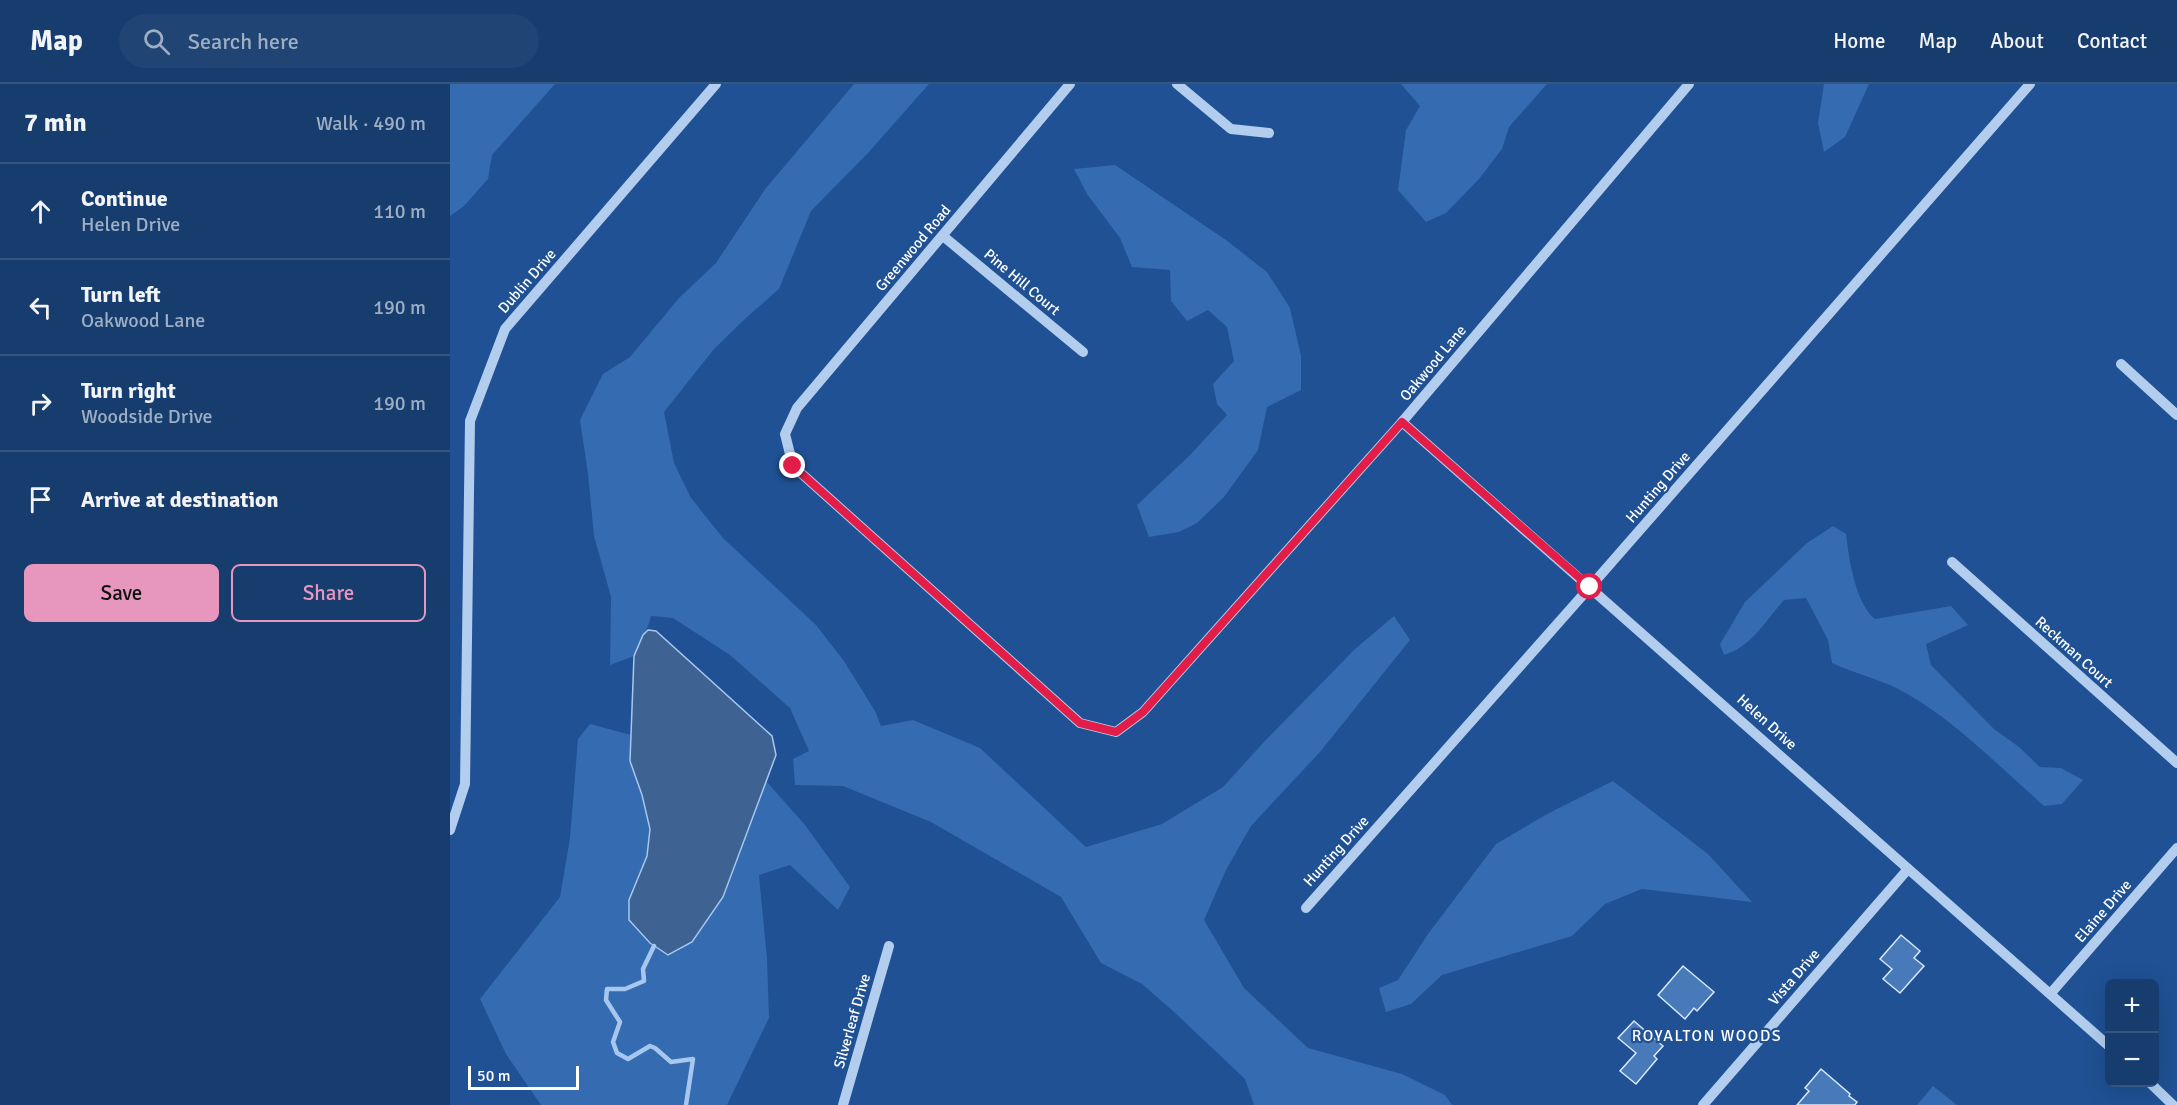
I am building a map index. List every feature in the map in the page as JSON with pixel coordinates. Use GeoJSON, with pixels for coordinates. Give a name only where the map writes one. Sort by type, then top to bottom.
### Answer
{"type":"FeatureCollection","features":[{"type":"Feature","properties":{"kind":"street","name":"Dublin Drive"},"geometry":{"type":"LineString","coordinates":[[450,830],[465,784],[470,421],[506,329],[716,84]]}},
{"type":"Feature","properties":{"kind":"street","name":"Greenwood Road"},"geometry":{"type":"LineString","coordinates":[[1070,84],[797,408],[785,434],[793,466],[1080,723],[1116,732]]}},
{"type":"Feature","properties":{"kind":"street"},"geometry":{"type":"LineString","coordinates":[[1177,84],[1231,129],[1269,133]]}},
{"type":"Feature","properties":{"kind":"street","name":"Oakwood Lane"},"geometry":{"type":"LineString","coordinates":[[1116,732],[1143,712],[1402,422],[1689,84]]}},
{"type":"Feature","properties":{"kind":"street","name":"Hunting Drive"},"geometry":{"type":"LineString","coordinates":[[1306,908],[2030,84]]}},
{"type":"Feature","properties":{"kind":"street","name":"Pine Hill Court"},"geometry":{"type":"LineString","coordinates":[[943,236],[1083,351]]}},
{"type":"Feature","properties":{"kind":"street"},"geometry":{"type":"LineString","coordinates":[[2121,364],[2177,415]]}},
{"type":"Feature","properties":{"kind":"street","name":"Helen Drive"},"geometry":{"type":"LineString","coordinates":[[1402,422],[2051,993],[2105,1043]]}},
{"type":"Feature","properties":{"kind":"street","name":"Reckman Court"},"geometry":{"type":"LineString","coordinates":[[1952,562],[2177,763]]}},
{"type":"Feature","properties":{"kind":"street","name":"Elaine Drive"},"geometry":{"type":"LineString","coordinates":[[2051,993],[2177,848]]}},
{"type":"Feature","properties":{"kind":"street","name":"Vista Drive"},"geometry":{"type":"LineString","coordinates":[[1702,1105],[1908,868]]}},
{"type":"Feature","properties":{"kind":"street","name":"Silverleaf Drive"},"geometry":{"type":"LineString","coordinates":[[843,1105],[890,946]]}},
{"type":"Feature","properties":{"kind":"street"},"geometry":{"type":"LineString","coordinates":[[2153,1087],[2173,1105]]}},
{"type":"Feature","properties":{"kind":"shaded area"},"geometry":{"type":"Polygon","coordinates":[[[450,84],[555,84],[492,155],[488,179],[464,206],[450,216],[450,84]]]}},
{"type":"Feature","properties":{"kind":"shaded area"},"geometry":{"type":"Polygon","coordinates":[[[854,84],[929,84],[868,153],[811,211],[779,289],[714,349],[664,412],[674,463],[691,498],[723,538],[816,625],[844,661],[875,711],[881,726],[913,720],[980,748],[1086,847],[1162,824],[1223,787],[1355,649],[1394,616],[1410,640],[1320,752],[1251,826],[1226,870],[1204,920],[1244,988],[1308,1048],[1402,1074],[1445,1095],[1452,1105],[1254,1105],[1245,1079],[1173,1011],[1142,984],[1101,963],[1061,897],[931,822],[843,786],[795,785],[793,759],[809,751],[790,708],[730,655],[673,618],[651,616],[634,656],[610,665],[611,597],[594,536],[580,420],[603,374],[630,357],[679,298],[716,263],[766,188],[854,84]]]}},
{"type":"Feature","properties":{"kind":"shaded area"},"geometry":{"type":"Polygon","coordinates":[[[1401,84],[1547,84],[1509,127],[1502,149],[1479,179],[1446,213],[1426,222],[1398,190],[1406,130],[1420,106],[1401,84]]]}},
{"type":"Feature","properties":{"kind":"shaded area"},"geometry":{"type":"Polygon","coordinates":[[[1824,84],[1869,84],[1845,137],[1824,152],[1818,123],[1824,84]]]}},
{"type":"Feature","properties":{"kind":"shaded area"},"geometry":{"type":"Polygon","coordinates":[[[1115,165],[1226,240],[1267,272],[1290,308],[1301,356],[1301,390],[1267,407],[1258,450],[1224,497],[1197,523],[1179,532],[1149,537],[1137,505],[1190,455],[1227,415],[1217,404],[1213,384],[1234,361],[1227,327],[1208,310],[1187,321],[1171,301],[1170,270],[1132,267],[1120,238],[1087,194],[1074,169],[1115,165]]]}},
{"type":"Feature","properties":{"kind":"shaded area"},"geometry":{"type":"Polygon","coordinates":[[[1833,526],[1846,534],[1851,567],[1858,591],[1868,612],[1875,619],[1951,606],[1968,625],[1926,644],[1931,665],[1994,729],[2019,747],[2040,767],[2061,768],[2083,780],[2062,804],[2044,806],[1962,732],[1927,706],[1890,685],[1832,663],[1828,640],[1806,598],[1784,600],[1751,639],[1743,646],[1724,655],[1720,644],[1745,602],[1807,543],[1833,526]]]}},
{"type":"Feature","properties":{"kind":"shaded area"},"geometry":{"type":"Polygon","coordinates":[[[648,630],[656,631],[772,736],[776,755],[723,897],[692,942],[668,955],[650,943],[629,920],[629,900],[647,856],[650,829],[642,795],[630,761],[634,656],[643,635],[648,630]]]}},
{"type":"Feature","properties":{"kind":"shaded area"},"geometry":{"type":"Polygon","coordinates":[[[590,724],[631,735],[630,761],[642,795],[650,829],[647,856],[631,895],[650,943],[668,954],[692,942],[766,781],[805,825],[850,887],[838,910],[790,865],[759,875],[767,959],[769,1018],[727,1105],[541,1105],[506,1054],[480,999],[560,897],[570,838],[578,739],[590,724]]]}},
{"type":"Feature","properties":{"kind":"shaded area"},"geometry":{"type":"Polygon","coordinates":[[[1613,781],[1708,854],[1752,902],[1642,889],[1605,904],[1572,936],[1442,975],[1411,1004],[1386,1012],[1379,988],[1398,980],[1428,934],[1496,844],[1549,813],[1613,781]]]}},
{"type":"Feature","properties":{"kind":"shaded area"},"geometry":{"type":"Polygon","coordinates":[[[1933,1086],[1957,1105],[1917,1105],[1933,1086]]]}},
{"type":"Feature","properties":{"kind":"building"},"geometry":{"type":"Polygon","coordinates":[[[1901,935],[1920,951],[1914,958],[1924,966],[1900,993],[1883,979],[1892,969],[1880,959],[1901,935]]]}},
{"type":"Feature","properties":{"kind":"building"},"geometry":{"type":"Polygon","coordinates":[[[1683,966],[1714,992],[1697,1011],[1694,1008],[1685,1019],[1658,995],[1683,966]]]}},
{"type":"Feature","properties":{"kind":"building"},"geometry":{"type":"Polygon","coordinates":[[[1634,1021],[1663,1046],[1654,1056],[1657,1059],[1636,1084],[1620,1071],[1636,1053],[1618,1038],[1634,1021]]]}},
{"type":"Feature","properties":{"kind":"building"},"geometry":{"type":"Polygon","coordinates":[[[1821,1069],[1850,1094],[1849,1096],[1857,1102],[1855,1105],[1797,1105],[1809,1091],[1805,1088],[1821,1069]]]}},
{"type":"Feature","properties":{"kind":"waterway"},"geometry":{"type":"LineString","coordinates":[[654,946],[643,969],[644,981],[625,989],[607,989],[606,1000],[620,1022],[613,1042],[617,1053],[628,1059],[650,1046],[671,1062],[693,1059],[686,1105]]}},
{"type":"Feature","properties":{"kind":"district","name":"ROYALTON WOODS"},"geometry":{"type":"Point","coordinates":[1707,1036]}},
{"type":"Feature","properties":{"kind":"route"},"geometry":{"type":"LineString","coordinates":[[793,466],[1080,723],[1116,732],[1143,712],[1402,422],[1590,587]]}}]}
